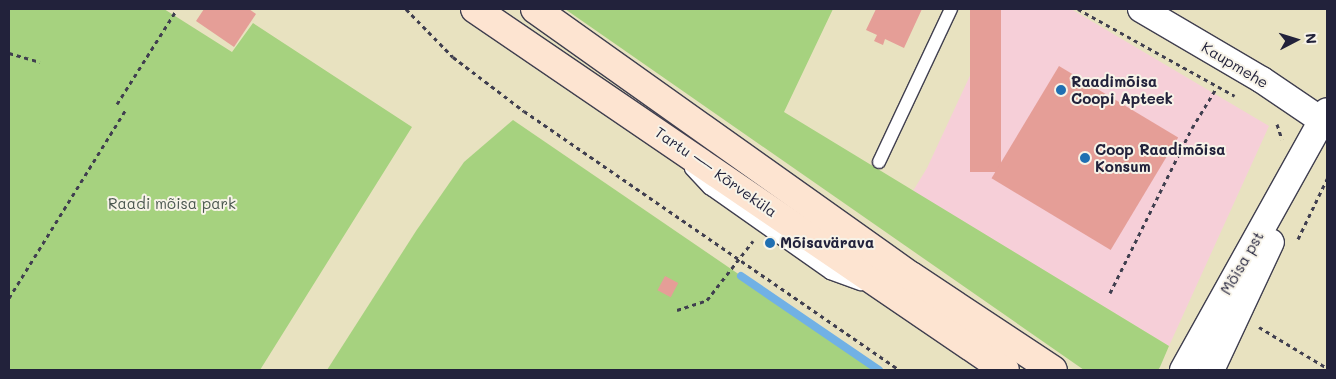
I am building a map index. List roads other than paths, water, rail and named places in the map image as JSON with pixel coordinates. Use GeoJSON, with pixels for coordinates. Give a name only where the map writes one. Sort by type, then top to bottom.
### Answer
{"type":"FeatureCollection","features":[{"type":"Feature","properties":{"kind":"main road","name":"Tartu — Kõrveküla"},"geometry":{"type":"LineString","coordinates":[[475,9],[650,125],[893,296],[1005,370]]}},
{"type":"Feature","properties":{"kind":"main road","name":"Tartu — Kõrveküla"},"geometry":{"type":"LineString","coordinates":[[543,14],[912,276],[1053,370]]}},
{"type":"Feature","properties":{"kind":"street","name":"Kaupmehe"},"geometry":{"type":"LineString","coordinates":[[1141,9],[1325,119]]}},
{"type":"Feature","properties":{"kind":"street","name":"Mõisa pst"},"geometry":{"type":"LineString","coordinates":[[1183,370],[1325,119]]}},
{"type":"Feature","properties":{"kind":"street","name":"Mõisa pst"},"geometry":{"type":"LineString","coordinates":[[1211,370],[1280,223],[1303,157]]}},
{"type":"Feature","properties":{"kind":"lane"},"geometry":{"type":"LineString","coordinates":[[879,162],[951,9]]}},
{"type":"Feature","properties":{"kind":"lane"},"geometry":{"type":"LineString","coordinates":[[650,125],[709,188],[830,273],[893,296]]}},
{"type":"Feature","properties":{"kind":"waterway"},"geometry":{"type":"LineString","coordinates":[[741,276],[879,370]]}},
{"type":"Feature","properties":{"kind":"place","name":"Raadimõisa Coopi Apteek"},"geometry":{"type":"Point","coordinates":[1061,90]}},
{"type":"Feature","properties":{"kind":"place","name":"Coop Raadimõisa Konsum"},"geometry":{"type":"Point","coordinates":[1085,158]}},
{"type":"Feature","properties":{"kind":"place","name":"Mõisavärava"},"geometry":{"type":"Point","coordinates":[770,243]}},
{"type":"Feature","properties":{"kind":"park label","name":"Raadi mõisa park"},"geometry":{"type":"Point","coordinates":[172,204]}}]}
